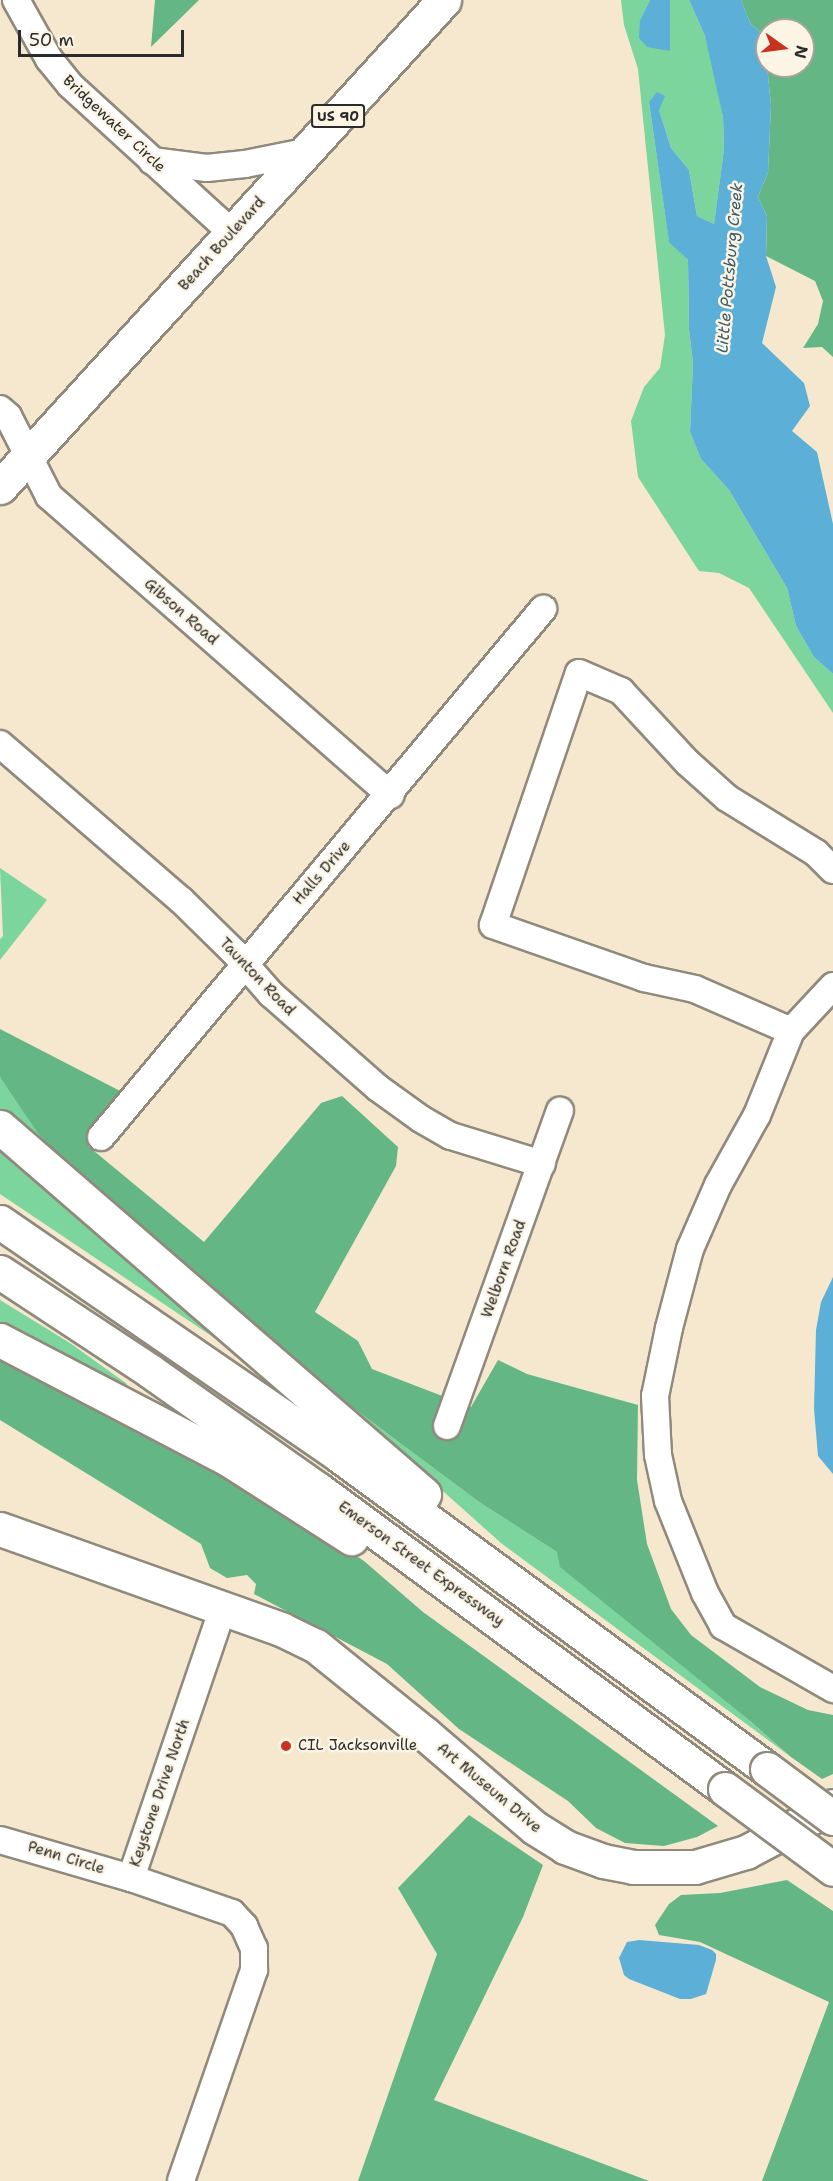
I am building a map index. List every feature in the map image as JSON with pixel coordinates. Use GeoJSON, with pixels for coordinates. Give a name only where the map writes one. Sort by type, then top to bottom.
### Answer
{"type":"FeatureCollection","features":[{"type":"Feature","properties":{"kind":"main road","name":"Beach Boulevard"},"geometry":{"type":"LineString","coordinates":[[0,487],[444,0]]}},
{"type":"Feature","properties":{"kind":"main road"},"geometry":{"type":"LineString","coordinates":[[0,1126],[404,1476],[523,1589]]}},
{"type":"Feature","properties":{"kind":"main road"},"geometry":{"type":"LineString","coordinates":[[0,1222],[291,1422],[523,1589],[833,1818]]}},
{"type":"Feature","properties":{"kind":"main road","name":"Emerson Street Expressway"},"geometry":{"type":"LineString","coordinates":[[0,1272],[150,1371],[310,1483],[833,1869]]}},
{"type":"Feature","properties":{"kind":"main road"},"geometry":{"type":"LineString","coordinates":[[0,1340],[231,1461],[360,1544],[498,1621]]}},
{"type":"Feature","properties":{"kind":"main road","name":"Art Museum Drive"},"geometry":{"type":"LineString","coordinates":[[0,1529],[283,1630],[316,1647],[415,1725],[535,1828],[565,1847],[603,1861],[633,1867],[695,1867],[746,1852],[833,1806]]}},
{"type":"Feature","properties":{"kind":"street","name":"Bridgewater Circle"},"geometry":{"type":"LineString","coordinates":[[16,0],[49,59],[70,85],[232,233]]}},
{"type":"Feature","properties":{"kind":"street"},"geometry":{"type":"LineString","coordinates":[[152,161],[207,168],[245,164],[305,152]]}},
{"type":"Feature","properties":{"kind":"street","name":"Gibson Road"},"geometry":{"type":"LineString","coordinates":[[0,409],[8,416],[49,496],[390,795]]}},
{"type":"Feature","properties":{"kind":"street","name":"Halls Drive"},"geometry":{"type":"LineString","coordinates":[[101,1137],[244,963],[390,795],[543,609]]}},
{"type":"Feature","properties":{"kind":"street"},"geometry":{"type":"LineString","coordinates":[[790,1031],[695,989],[644,978],[493,925],[579,673],[621,691],[688,764],[727,798],[816,854],[833,870]]}},
{"type":"Feature","properties":{"kind":"street","name":"Taunton Road"},"geometry":{"type":"LineString","coordinates":[[0,744],[181,900],[244,963],[266,990],[350,1065],[421,1119],[451,1136],[542,1164]]}},
{"type":"Feature","properties":{"kind":"street"},"geometry":{"type":"LineString","coordinates":[[833,986],[790,1031],[757,1114],[718,1185],[690,1249],[669,1328],[655,1396],[658,1455],[668,1501],[705,1593],[723,1626],[833,1689]]}},
{"type":"Feature","properties":{"kind":"street","name":"Welborn Road"},"geometry":{"type":"LineString","coordinates":[[447,1426],[560,1111]]}},
{"type":"Feature","properties":{"kind":"street","name":"Keystone Drive North"},"geometry":{"type":"LineString","coordinates":[[181,2181],[254,1970],[254,1948],[244,1926],[232,1913],[131,1878],[223,1608]]}},
{"type":"Feature","properties":{"kind":"street","name":"Penn Circle"},"geometry":{"type":"LineString","coordinates":[[0,1840],[131,1878]]}},
{"type":"Feature","properties":{"kind":"green space"},"geometry":{"type":"Polygon","coordinates":[[[155,0],[199,0],[151,47],[155,0]]]}},
{"type":"Feature","properties":{"kind":"green space"},"geometry":{"type":"Polygon","coordinates":[[[621,0],[650,0],[640,20],[659,48],[670,50],[670,0],[689,0],[705,36],[716,74],[723,117],[724,149],[714,224],[697,216],[689,170],[671,148],[659,110],[649,102],[669,241],[688,260],[689,329],[693,363],[690,432],[701,459],[729,490],[787,588],[796,626],[814,657],[833,674],[833,713],[749,588],[719,573],[699,571],[638,477],[631,421],[644,387],[660,368],[665,335],[638,69],[624,25],[621,0]]]}},
{"type":"Feature","properties":{"kind":"green space"},"geometry":{"type":"Polygon","coordinates":[[[741,0],[833,0],[833,357],[822,347],[803,348],[818,324],[823,301],[815,281],[766,256],[767,216],[758,197],[768,172],[771,105],[768,78],[815,78],[815,18],[755,18],[755,28],[750,23],[741,0]]]}},
{"type":"Feature","properties":{"kind":"green space"},"geometry":{"type":"Polygon","coordinates":[[[0,868],[47,900],[0,960],[0,939],[3,936],[0,868]]]}},
{"type":"Feature","properties":{"kind":"green space"},"geometry":{"type":"Polygon","coordinates":[[[0,1029],[124,1093],[88,1146],[204,1242],[321,1103],[342,1096],[398,1147],[396,1166],[315,1312],[358,1341],[372,1369],[471,1407],[498,1360],[527,1374],[638,1405],[637,1480],[647,1544],[671,1609],[691,1635],[760,1687],[808,1710],[833,1715],[833,1774],[822,1779],[791,1757],[749,1720],[560,1567],[557,1552],[479,1502],[332,1392],[67,1176],[0,1077],[0,1029]]]}},
{"type":"Feature","properties":{"kind":"green space"},"geometry":{"type":"Polygon","coordinates":[[[0,1077],[8,1087],[67,1176],[0,1112],[0,1077]]]}},
{"type":"Feature","properties":{"kind":"green space"},"geometry":{"type":"Polygon","coordinates":[[[0,1137],[225,1333],[219,1341],[0,1194],[0,1137]]]}},
{"type":"Feature","properties":{"kind":"green space"},"geometry":{"type":"Polygon","coordinates":[[[0,1300],[70,1343],[127,1384],[123,1392],[0,1329],[0,1300]]]}},
{"type":"Feature","properties":{"kind":"green space"},"geometry":{"type":"Polygon","coordinates":[[[0,1348],[259,1490],[364,1561],[423,1612],[718,1826],[697,1837],[664,1846],[625,1843],[596,1828],[568,1801],[459,1729],[387,1664],[254,1594],[256,1584],[247,1575],[227,1578],[210,1568],[201,1544],[0,1420],[0,1348]]]}},
{"type":"Feature","properties":{"kind":"green space"},"geometry":{"type":"Polygon","coordinates":[[[332,1392],[479,1502],[557,1552],[791,1757],[501,1543],[332,1392]]]}},
{"type":"Feature","properties":{"kind":"green space"},"geometry":{"type":"Polygon","coordinates":[[[469,1815],[543,1865],[523,1917],[434,2100],[649,2181],[358,2181],[437,1954],[398,1888],[469,1815]]]}},
{"type":"Feature","properties":{"kind":"green space"},"geometry":{"type":"Polygon","coordinates":[[[787,1880],[833,1911],[833,2181],[762,2181],[829,2002],[700,1942],[659,1935],[655,1925],[669,1904],[681,1895],[720,1893],[787,1880]]]}},
{"type":"Feature","properties":{"kind":"water"},"geometry":{"type":"Polygon","coordinates":[[[650,0],[670,0],[670,51],[647,47],[639,38],[640,20],[650,0]]]}},
{"type":"Feature","properties":{"kind":"water","name":"Little Pottsburg Creek"},"geometry":{"type":"Polygon","coordinates":[[[689,0],[741,0],[750,23],[755,28],[755,78],[768,78],[771,105],[768,172],[758,197],[767,216],[766,256],[776,287],[762,343],[804,383],[810,406],[792,431],[817,452],[833,524],[833,674],[814,657],[796,626],[787,588],[729,490],[701,459],[690,432],[693,363],[689,329],[688,260],[669,242],[649,102],[657,92],[665,96],[659,110],[671,148],[689,170],[697,216],[714,224],[724,149],[723,117],[705,36],[689,0]]]}},
{"type":"Feature","properties":{"kind":"water"},"geometry":{"type":"Polygon","coordinates":[[[833,1277],[833,1474],[818,1456],[814,1409],[816,1330],[821,1302],[833,1277]]]}},
{"type":"Feature","properties":{"kind":"water"},"geometry":{"type":"Polygon","coordinates":[[[639,1940],[699,1945],[712,1950],[716,1954],[716,1960],[706,1994],[691,1999],[680,1999],[624,1975],[619,1958],[627,1942],[639,1940]]]}},
{"type":"Feature","properties":{"kind":"place","name":"CIL Jacksonville"},"geometry":{"type":"Point","coordinates":[286,1746]}}]}
